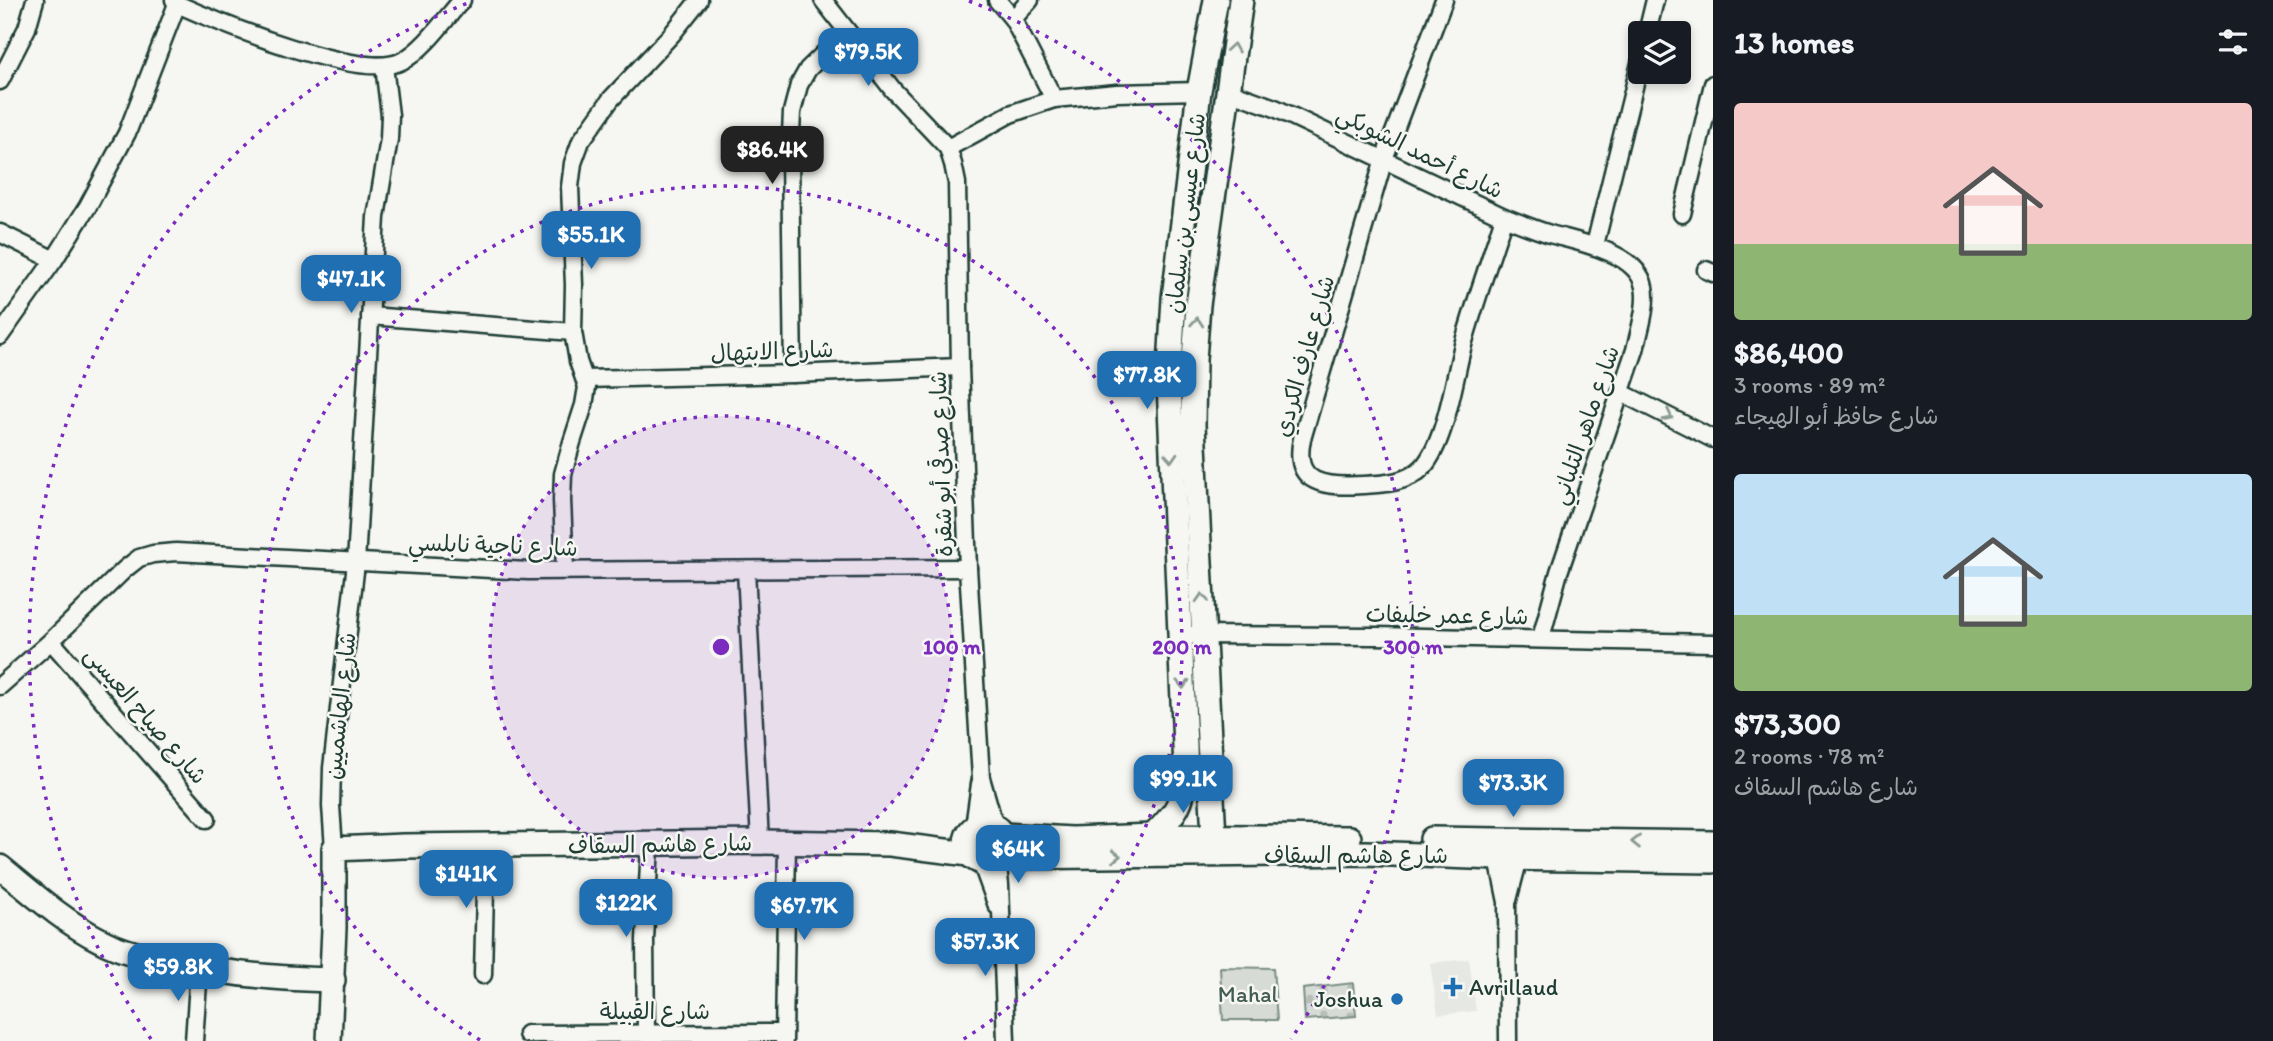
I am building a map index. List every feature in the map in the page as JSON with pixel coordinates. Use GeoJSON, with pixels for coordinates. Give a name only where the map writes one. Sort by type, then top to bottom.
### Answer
{"type":"FeatureCollection","features":[{"type":"Feature","properties":{"kind":"street"},"geometry":{"type":"LineString","coordinates":[[0,80],[27,28],[35,0]]}},
{"type":"Feature","properties":{"kind":"street"},"geometry":{"type":"LineString","coordinates":[[0,336],[54,260],[88,206],[127,133],[176,2],[210,19],[312,54],[357,64],[384,66],[404,61],[462,0]]}},
{"type":"Feature","properties":{"kind":"street"},"geometry":{"type":"LineString","coordinates":[[565,570],[562,500],[564,474],[587,387],[578,361],[573,332],[570,187],[573,163],[581,141],[611,99],[672,34],[699,0]]}},
{"type":"Feature","properties":{"kind":"street"},"geometry":{"type":"LineString","coordinates":[[824,0],[893,90],[948,148],[1010,114],[1054,99],[1117,93],[1199,91]]}},
{"type":"Feature","properties":{"kind":"street"},"geometry":{"type":"LineString","coordinates":[[997,0],[1013,19],[1054,99]]}},
{"type":"Feature","properties":{"kind":"street"},"geometry":{"type":"LineString","coordinates":[[1013,19],[1030,0]]}},
{"type":"Feature","properties":{"kind":"street","name":"شارع عيسى بن سلمان"},"geometry":{"type":"LineString","coordinates":[[1214,838],[1169,384],[1176,277],[1199,91],[1216,0]]}},
{"type":"Feature","properties":{"kind":"street","name":"شارع عيسى بن سلمان"},"geometry":{"type":"LineString","coordinates":[[1153,836],[1180,805],[1186,769],[1193,635],[1194,360],[1201,283],[1241,0]]}},
{"type":"Feature","properties":{"kind":"street","name":"شارع عارف الكردي"},"geometry":{"type":"LineString","coordinates":[[1444,0],[1384,159],[1300,450],[1303,469],[1315,481],[1333,486],[1387,483],[1416,473],[1426,463],[1433,453],[1441,430],[1464,344],[1504,217]]}},
{"type":"Feature","properties":{"kind":"street"},"geometry":{"type":"LineString","coordinates":[[1650,21],[1655,0]]}},
{"type":"Feature","properties":{"kind":"street"},"geometry":{"type":"LineString","coordinates":[[793,374],[790,168],[792,112],[799,85],[808,69],[846,32]]}},
{"type":"Feature","properties":{"kind":"street","name":"شارع الهاشميين"},"geometry":{"type":"LineString","coordinates":[[334,849],[332,768],[356,563],[376,217],[389,139],[388,90],[384,66]]}},
{"type":"Feature","properties":{"kind":"street"},"geometry":{"type":"LineString","coordinates":[[1595,246],[1635,84]]}},
{"type":"Feature","properties":{"kind":"street"},"geometry":{"type":"LineString","coordinates":[[1682,214],[1713,84]]}},
{"type":"Feature","properties":{"kind":"street","name":"شارع أحمد الشوبكي"},"geometry":{"type":"LineString","coordinates":[[1228,91],[1275,108],[1504,217],[1595,246]]}},
{"type":"Feature","properties":{"kind":"street","name":"شارع صدقي أبو شقرة"},"geometry":{"type":"LineString","coordinates":[[948,148],[957,183],[960,367],[968,568],[981,778],[986,844],[1000,914],[1006,1041]]}},
{"type":"Feature","properties":{"kind":"street"},"geometry":{"type":"LineString","coordinates":[[0,233],[54,260]]}},
{"type":"Feature","properties":{"kind":"street","name":"شارع ماهر التلباني"},"geometry":{"type":"LineString","coordinates":[[1541,638],[1559,572],[1622,393],[1642,319],[1644,287],[1639,274],[1622,259],[1595,246]]}},
{"type":"Feature","properties":{"kind":"street"},"geometry":{"type":"LineString","coordinates":[[1176,277],[1201,283]]}},
{"type":"Feature","properties":{"kind":"street"},"geometry":{"type":"LineString","coordinates":[[370,316],[573,332]]}},
{"type":"Feature","properties":{"kind":"street","name":"شارع الابتهال"},"geometry":{"type":"LineString","coordinates":[[585,379],[960,367]]}},
{"type":"Feature","properties":{"kind":"street"},"geometry":{"type":"LineString","coordinates":[[1622,393],[1713,439]]}},
{"type":"Feature","properties":{"kind":"street","name":"شارع ناجية نابلسي"},"geometry":{"type":"LineString","coordinates":[[0,686],[125,569],[139,558],[153,554],[188,553],[528,571],[968,568]]}},
{"type":"Feature","properties":{"kind":"street"},"geometry":{"type":"LineString","coordinates":[[746,570],[760,842]]}},
{"type":"Feature","properties":{"kind":"street","name":"شارع عمر خليفات"},"geometry":{"type":"LineString","coordinates":[[1193,635],[1541,638],[1713,643]]}},
{"type":"Feature","properties":{"kind":"street","name":"شارع صياح العيسى"},"geometry":{"type":"LineString","coordinates":[[51,641],[207,819]]}},
{"type":"Feature","properties":{"kind":"street","name":"شارع هاشم السقاف"},"geometry":{"type":"LineString","coordinates":[[986,844],[1153,836],[1507,849],[1713,861]]}},
{"type":"Feature","properties":{"kind":"street","name":"شارع هاشم السقاف"},"geometry":{"type":"LineString","coordinates":[[334,849],[787,842],[1366,853],[1713,843]]}},
{"type":"Feature","properties":{"kind":"street","name":"شارع القبيلة"},"geometry":{"type":"LineString","coordinates":[[527,1034],[784,1037],[787,842]]}},
{"type":"Feature","properties":{"kind":"street"},"geometry":{"type":"LineString","coordinates":[[646,1035],[645,940],[650,845]]}},
{"type":"Feature","properties":{"kind":"street"},"geometry":{"type":"LineString","coordinates":[[483,975],[486,846]]}},
{"type":"Feature","properties":{"kind":"street"},"geometry":{"type":"LineString","coordinates":[[329,1041],[334,849]]}},
{"type":"Feature","properties":{"kind":"street"},"geometry":{"type":"LineString","coordinates":[[1507,849],[1508,1041]]}},
{"type":"Feature","properties":{"kind":"street"},"geometry":{"type":"LineString","coordinates":[[0,867],[55,912],[103,942],[155,959],[199,968],[266,977],[332,980]]}},
{"type":"Feature","properties":{"kind":"street"},"geometry":{"type":"LineString","coordinates":[[194,1041],[199,968]]}},
{"type":"Feature","properties":{"kind":"shaded area","name":"Avrillaud"},"geometry":{"type":"Polygon","coordinates":[[[1469,959],[1476,1011],[1438,1015],[1430,963],[1469,959]]]}},
{"type":"Feature","properties":{"kind":"green space","name":"Mahal"},"geometry":{"type":"Polygon","coordinates":[[[1220,967],[1273,968],[1277,1020],[1223,1020],[1220,967]]]}},
{"type":"Feature","properties":{"kind":"green space"},"geometry":{"type":"Polygon","coordinates":[[[1353,983],[1356,1016],[1305,1020],[1303,989],[1353,983]]]}},
{"type":"Feature","properties":{"kind":"place","name":"Avrillaud"},"geometry":{"type":"Point","coordinates":[1453,987]}},
{"type":"Feature","properties":{"kind":"place","name":"Joshua"},"geometry":{"type":"Point","coordinates":[1397,999]}}]}
